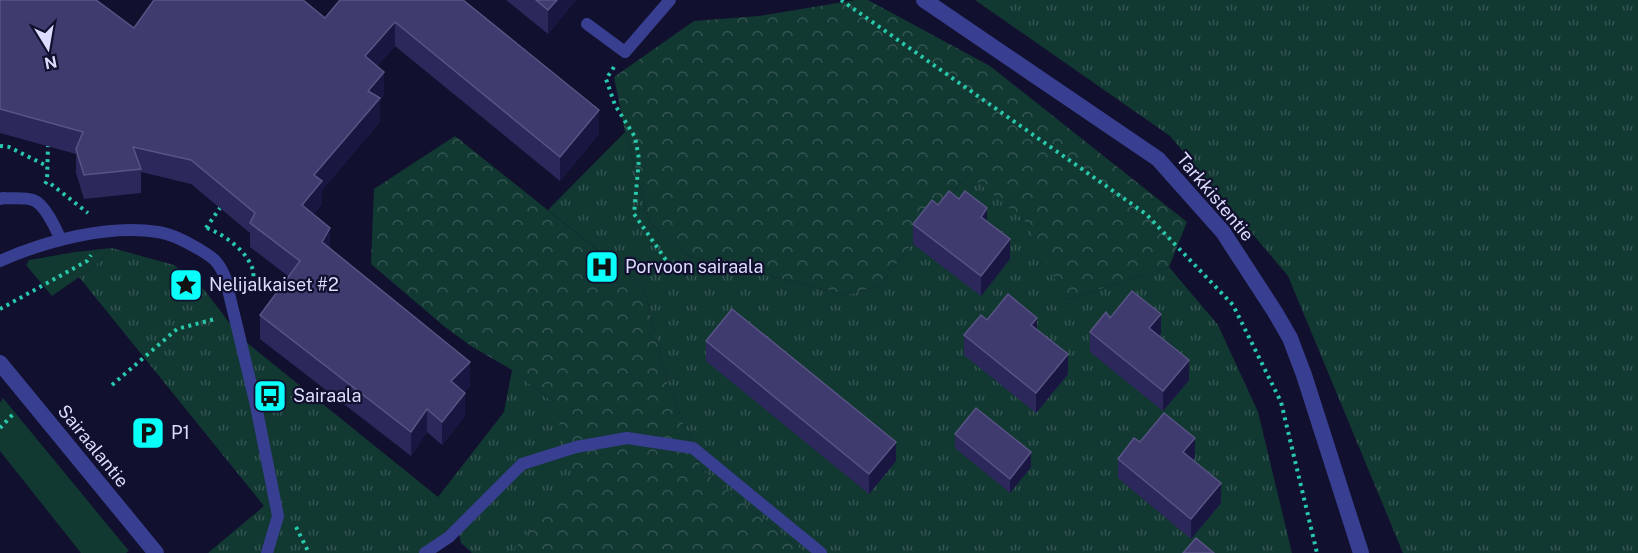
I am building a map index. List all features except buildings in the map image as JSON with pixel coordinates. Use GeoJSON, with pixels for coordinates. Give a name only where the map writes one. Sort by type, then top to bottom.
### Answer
{"type":"FeatureCollection","features":[{"type":"Feature","properties":{"kind":"street","name":"Tarkkistentie"},"geometry":{"type":"LineString","coordinates":[[924,0],[1158,159],[1223,232],[1290,338],[1361,553]]}},
{"type":"Feature","properties":{"kind":"street","name":"Sairaalantie"},"geometry":{"type":"LineString","coordinates":[[0,363],[156,553]]}},
{"type":"Feature","properties":{"kind":"lane"},"geometry":{"type":"LineString","coordinates":[[587,24],[625,52],[670,0]]}},
{"type":"Feature","properties":{"kind":"lane"},"geometry":{"type":"LineString","coordinates":[[0,199],[37,202],[50,218],[61,240]]}},
{"type":"Feature","properties":{"kind":"lane"},"geometry":{"type":"LineString","coordinates":[[0,261],[61,240],[117,229],[160,232],[185,241],[212,257],[219,264],[225,277],[255,401],[278,516],[267,553]]}},
{"type":"Feature","properties":{"kind":"lane"},"geometry":{"type":"LineString","coordinates":[[425,553],[449,537],[522,464],[576,447],[627,438],[693,448],[821,553]]}},
{"type":"Feature","properties":{"kind":"path"},"geometry":{"type":"LineString","coordinates":[[841,0],[1146,214],[1233,305],[1281,402],[1317,553]]}},
{"type":"Feature","properties":{"kind":"path"},"geometry":{"type":"LineString","coordinates":[[625,52],[606,79],[615,105],[635,137],[639,159],[634,214],[675,273]]}},
{"type":"Feature","properties":{"kind":"path"},"geometry":{"type":"LineString","coordinates":[[0,146],[9,147],[47,166]]}},
{"type":"Feature","properties":{"kind":"path"},"geometry":{"type":"LineString","coordinates":[[32,200],[47,181],[48,146]]}},
{"type":"Feature","properties":{"kind":"path"},"geometry":{"type":"LineString","coordinates":[[0,309],[87,261],[95,249],[93,234]]}},
{"type":"Feature","properties":{"kind":"path"},"geometry":{"type":"LineString","coordinates":[[112,386],[177,329],[233,313]]}},
{"type":"Feature","properties":{"kind":"path"},"geometry":{"type":"LineString","coordinates":[[0,428],[14,412]]}},
{"type":"Feature","properties":{"kind":"path"},"geometry":{"type":"LineString","coordinates":[[293,521],[309,553]]}},
{"type":"Feature","properties":{"kind":"green space"},"geometry":{"type":"Polygon","coordinates":[[[868,0],[990,66],[1187,222],[1169,267],[1066,300],[968,174],[879,286],[847,295],[686,255],[650,223],[625,132],[614,77],[694,21],[759,16],[868,0]]]}},
{"type":"Feature","properties":{"kind":"green space"},"geometry":{"type":"Polygon","coordinates":[[[975,0],[1638,0],[1638,553],[1403,553],[1288,276],[1170,136],[975,0]]]}},
{"type":"Feature","properties":{"kind":"green space"},"geometry":{"type":"Polygon","coordinates":[[[625,132],[650,223],[686,255],[847,295],[879,286],[968,174],[1025,221],[1066,300],[1169,267],[1218,325],[1258,412],[1292,553],[806,553],[702,470],[666,379],[644,287],[548,210],[625,132]]]}},
{"type":"Feature","properties":{"kind":"green space"},"geometry":{"type":"Polygon","coordinates":[[[455,136],[644,287],[666,379],[702,470],[806,553],[516,553],[515,548],[553,402],[512,370],[471,346],[445,327],[371,264],[374,189],[455,136]]]}},
{"type":"Feature","properties":{"kind":"green space"},"geometry":{"type":"Polygon","coordinates":[[[112,248],[95,266],[52,296],[26,265],[29,260],[112,248]]]}},
{"type":"Feature","properties":{"kind":"green space"},"geometry":{"type":"Polygon","coordinates":[[[112,248],[174,265],[202,287],[241,338],[438,497],[504,412],[512,370],[553,402],[575,478],[515,548],[516,553],[472,553],[461,543],[458,529],[425,553],[208,553],[264,506],[79,277],[95,266],[112,248]]]}},
{"type":"Feature","properties":{"kind":"green space"},"geometry":{"type":"Polygon","coordinates":[[[3,398],[129,551],[126,553],[81,553],[0,451],[0,403],[3,398]]]}},
{"type":"Feature","properties":{"kind":"place","name":"Porvoon sairaala"},"geometry":{"type":"Point","coordinates":[602,267]}},
{"type":"Feature","properties":{"kind":"place","name":"Nelijalkaiset #2"},"geometry":{"type":"Point","coordinates":[186,285]}},
{"type":"Feature","properties":{"kind":"place","name":"Sairaala"},"geometry":{"type":"Point","coordinates":[270,396]}},
{"type":"Feature","properties":{"kind":"place","name":"P1"},"geometry":{"type":"Point","coordinates":[148,433]}}]}
